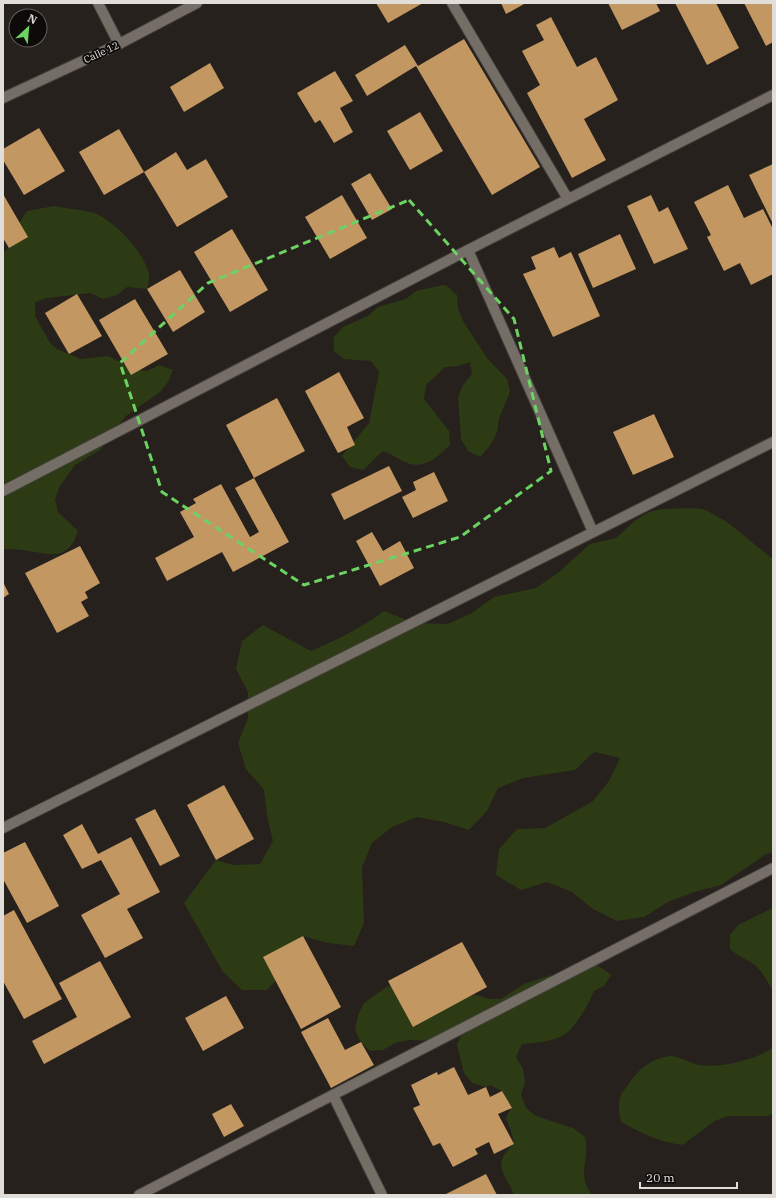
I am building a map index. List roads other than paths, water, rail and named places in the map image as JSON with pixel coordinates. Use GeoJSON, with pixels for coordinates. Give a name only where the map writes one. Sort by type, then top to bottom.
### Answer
{"type":"FeatureCollection","features":[{"type":"Feature","properties":{"kind":"street"},"geometry":{"type":"LineString","coordinates":[[98,3],[119,44]]}},
{"type":"Feature","properties":{"kind":"street","name":"Calle 12"},"geometry":{"type":"LineString","coordinates":[[3,98],[119,44],[197,3]]}},
{"type":"Feature","properties":{"kind":"street"},"geometry":{"type":"LineString","coordinates":[[452,3],[568,199]]}},
{"type":"Feature","properties":{"kind":"street"},"geometry":{"type":"LineString","coordinates":[[3,491],[468,250],[773,95]]}},
{"type":"Feature","properties":{"kind":"street"},"geometry":{"type":"LineString","coordinates":[[468,250],[593,532]]}},
{"type":"Feature","properties":{"kind":"street"},"geometry":{"type":"LineString","coordinates":[[3,828],[773,442]]}},
{"type":"Feature","properties":{"kind":"street"},"geometry":{"type":"LineString","coordinates":[[139,1195],[773,868]]}},
{"type":"Feature","properties":{"kind":"street"},"geometry":{"type":"LineString","coordinates":[[333,1095],[382,1195]]}}]}
